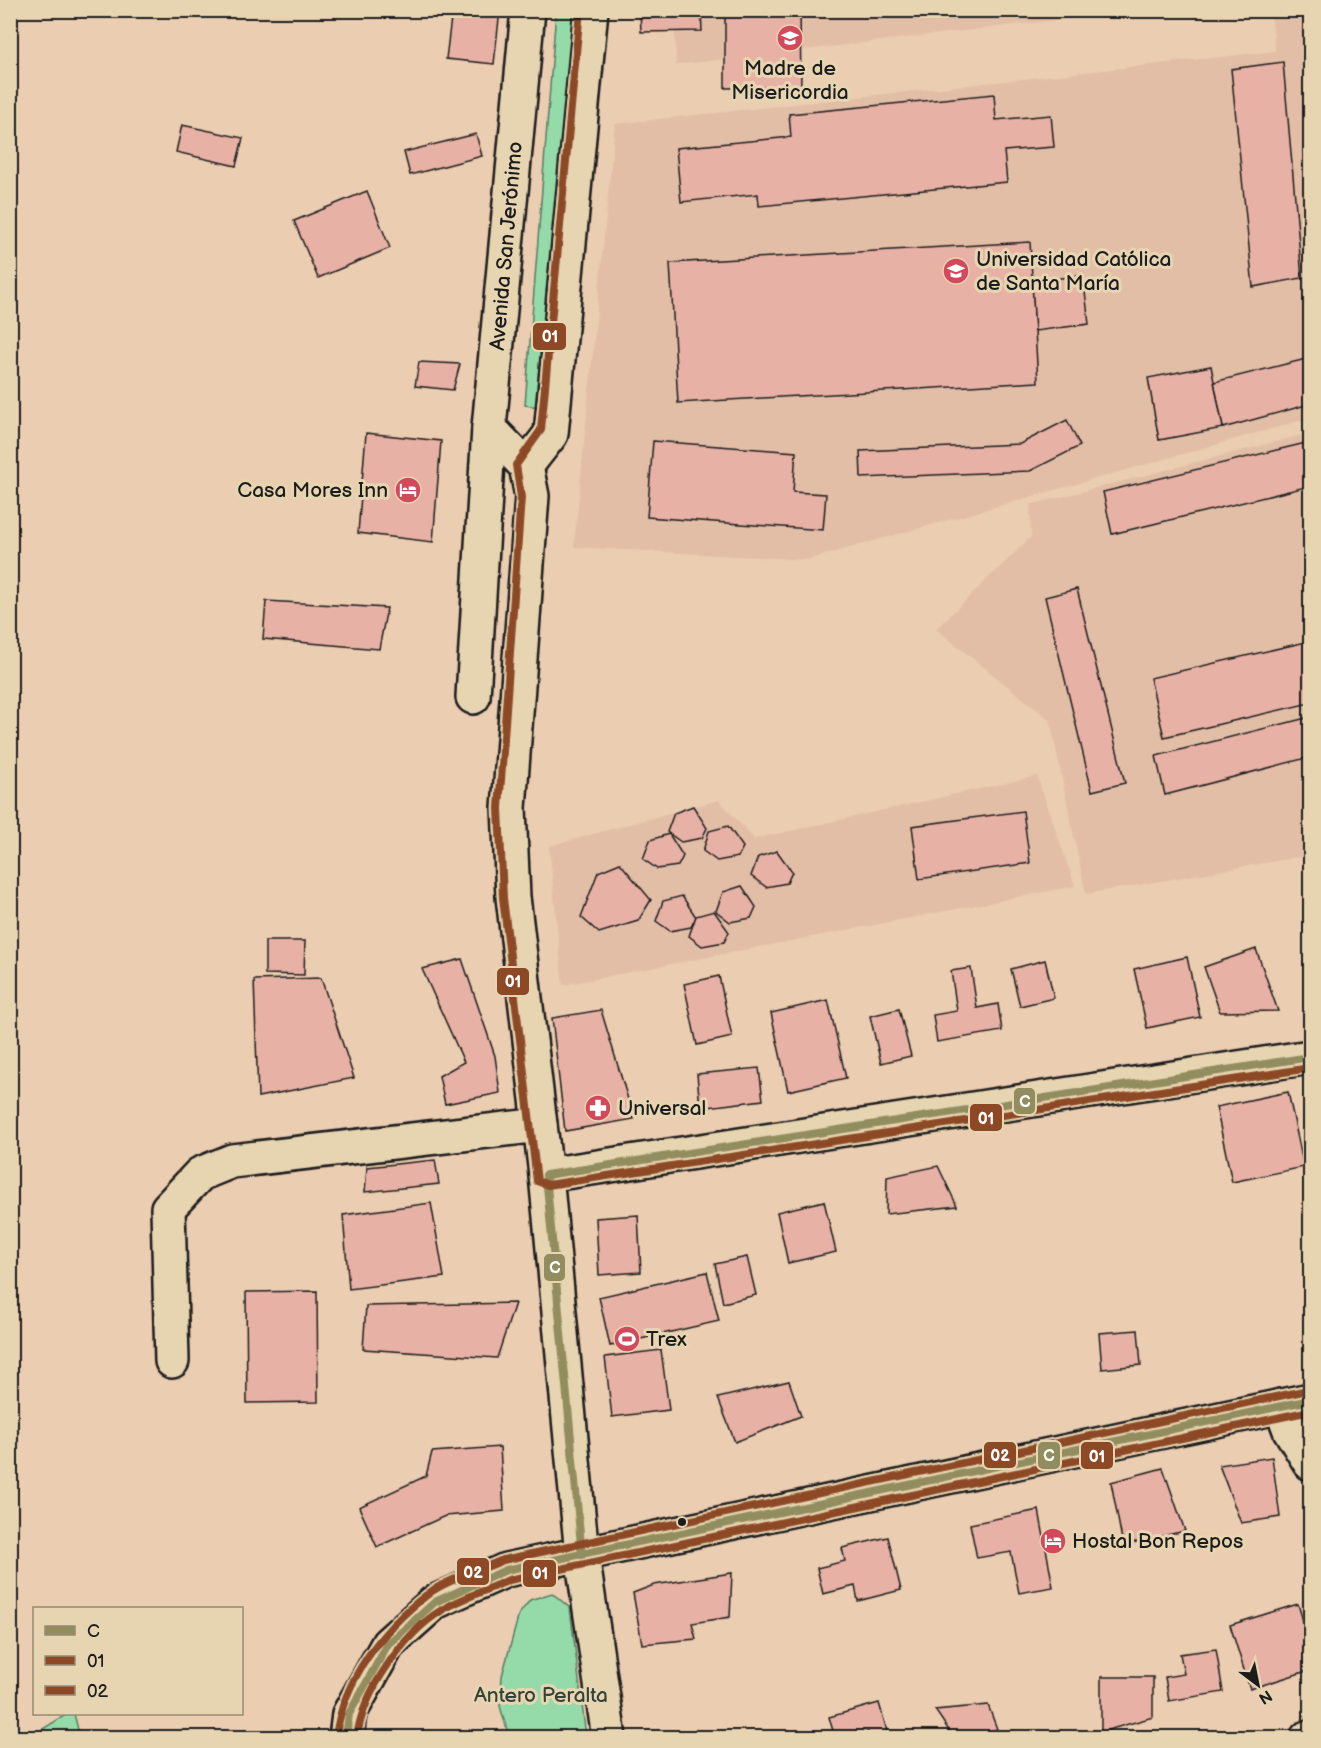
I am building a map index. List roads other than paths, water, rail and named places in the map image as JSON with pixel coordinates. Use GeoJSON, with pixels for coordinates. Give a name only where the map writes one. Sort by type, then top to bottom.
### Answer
{"type":"FeatureCollection","features":[{"type":"Feature","properties":{"kind":"street","name":"Avenida San Jerónimo"},"geometry":{"type":"LineString","coordinates":[[473,697],[489,428],[528,10]]}},
{"type":"Feature","properties":{"kind":"street"},"geometry":{"type":"LineString","coordinates":[[526,466],[551,434],[591,10]]}},
{"type":"Feature","properties":{"kind":"street"},"geometry":{"type":"LineString","coordinates":[[489,428],[526,466],[532,496],[509,808],[513,897],[546,1175],[582,1555],[609,1737]]}},
{"type":"Feature","properties":{"kind":"street"},"geometry":{"type":"LineString","coordinates":[[546,1175],[1311,1057]]}},
{"type":"Feature","properties":{"kind":"street"},"geometry":{"type":"LineString","coordinates":[[172,1361],[168,1208],[201,1174],[232,1161],[540,1125]]}},
{"type":"Feature","properties":{"kind":"street"},"geometry":{"type":"LineString","coordinates":[[346,1737],[349,1714],[388,1644],[435,1602],[506,1570],[1296,1403],[1290,1430],[1310,1462]]}},
{"type":"Feature","properties":{"kind":"place","name":"Madre de Misericordia"},"geometry":{"type":"Point","coordinates":[790,38]}},
{"type":"Feature","properties":{"kind":"place","name":"Universidad Católica de Santa María"},"geometry":{"type":"Point","coordinates":[956,271]}},
{"type":"Feature","properties":{"kind":"place","name":"Casa Mores Inn"},"geometry":{"type":"Point","coordinates":[408,490]}},
{"type":"Feature","properties":{"kind":"place","name":"Universal"},"geometry":{"type":"Point","coordinates":[598,1108]}},
{"type":"Feature","properties":{"kind":"place","name":"Trex"},"geometry":{"type":"Point","coordinates":[627,1339]}},
{"type":"Feature","properties":{"kind":"place","name":"Hostal Bon Repos"},"geometry":{"type":"Point","coordinates":[1053,1541]}},
{"type":"Feature","properties":{"kind":"park label","name":"Antero Peralta"},"geometry":{"type":"Point","coordinates":[541,1695]}}]}
